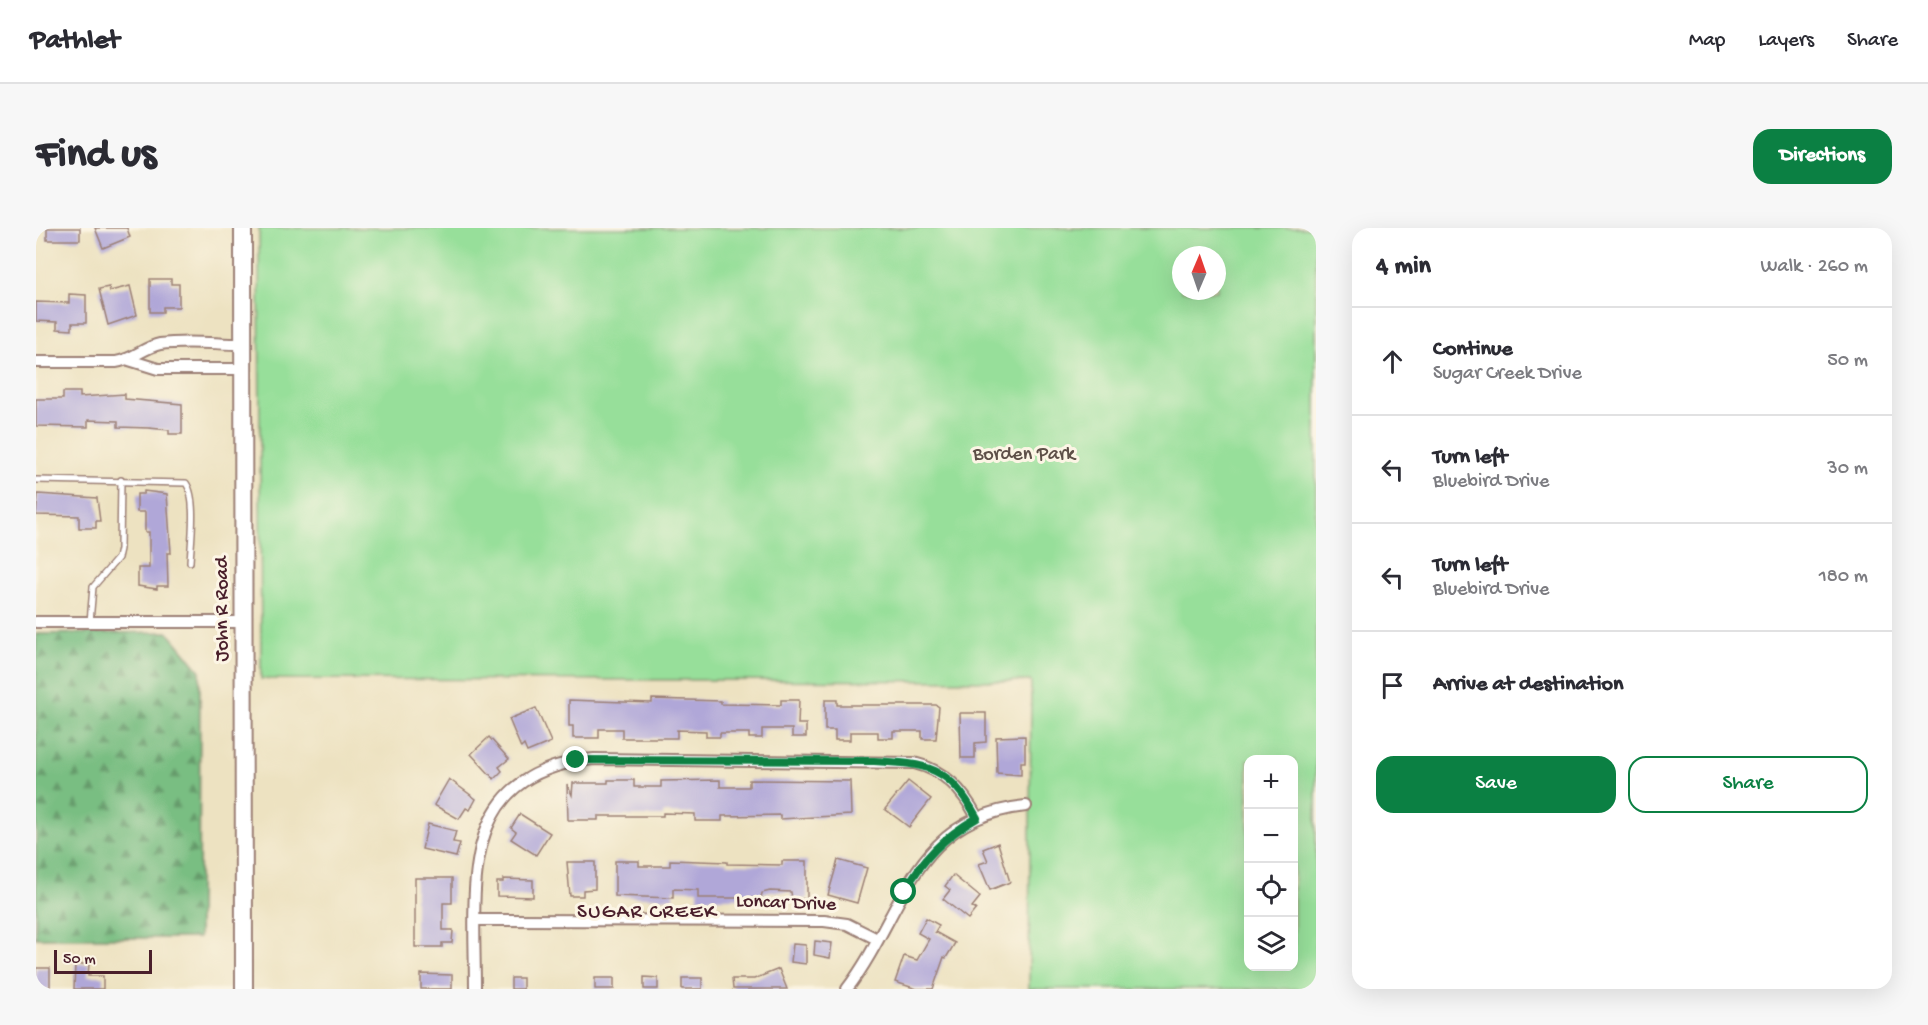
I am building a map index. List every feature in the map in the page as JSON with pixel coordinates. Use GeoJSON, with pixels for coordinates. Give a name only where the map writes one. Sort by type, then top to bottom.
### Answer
{"type":"FeatureCollection","features":[{"type":"Feature","properties":{"kind":"main road","name":"John R Road"},"geometry":{"type":"LineString","coordinates":[[243,228],[244,989]]}},
{"type":"Feature","properties":{"kind":"street"},"geometry":{"type":"LineString","coordinates":[[129,360],[160,344],[242,344]]}},
{"type":"Feature","properties":{"kind":"street"},"geometry":{"type":"LineString","coordinates":[[36,362],[129,360],[158,369],[243,369]]}},
{"type":"Feature","properties":{"kind":"street"},"geometry":{"type":"LineString","coordinates":[[36,622],[244,622]]}},
{"type":"Feature","properties":{"kind":"street"},"geometry":{"type":"LineString","coordinates":[[475,989],[478,853],[490,821],[510,795],[530,778],[568,762],[594,759],[914,763],[933,768],[947,778],[968,801],[977,818]]}},
{"type":"Feature","properties":{"kind":"street"},"geometry":{"type":"LineString","coordinates":[[847,989],[928,855],[952,833],[977,818],[1008,808],[1026,806]]}},
{"type":"Feature","properties":{"kind":"street","name":"Loncar Drive"},"geometry":{"type":"LineString","coordinates":[[475,920],[824,921],[847,924],[877,939]]}},
{"type":"Feature","properties":{"kind":"lane"},"geometry":{"type":"LineString","coordinates":[[36,480],[186,483],[192,507],[190,562]]}},
{"type":"Feature","properties":{"kind":"lane"},"geometry":{"type":"LineString","coordinates":[[90,622],[93,587],[117,558],[120,549],[121,480]]}},
{"type":"Feature","properties":{"kind":"green space","name":"Borden Park"},"geometry":{"type":"Polygon","coordinates":[[[259,228],[1316,228],[1316,989],[1029,989],[1031,681],[261,679],[259,228]]]}},
{"type":"Feature","properties":{"kind":"green space"},"geometry":{"type":"Polygon","coordinates":[[[168,632],[200,671],[199,938],[36,938],[36,634],[168,632]]]}},
{"type":"Feature","properties":{"kind":"building"},"geometry":{"type":"Polygon","coordinates":[[[47,228],[80,228],[80,240],[47,240],[47,228]]]}},
{"type":"Feature","properties":{"kind":"building"},"geometry":{"type":"Polygon","coordinates":[[[95,228],[127,228],[130,237],[103,248],[95,228]]]}},
{"type":"Feature","properties":{"kind":"building"},"geometry":{"type":"Polygon","coordinates":[[[150,279],[171,279],[171,284],[179,284],[179,307],[163,307],[163,312],[150,312],[150,279]]]}},
{"type":"Feature","properties":{"kind":"building"},"geometry":{"type":"Polygon","coordinates":[[[130,286],[137,315],[108,325],[99,289],[109,287],[110,291],[130,286]]]}},
{"type":"Feature","properties":{"kind":"building"},"geometry":{"type":"Polygon","coordinates":[[[69,294],[86,295],[86,323],[72,323],[72,330],[57,329],[57,322],[36,321],[36,302],[69,303],[69,294]]]}},
{"type":"Feature","properties":{"kind":"building"},"geometry":{"type":"Polygon","coordinates":[[[63,392],[80,392],[80,397],[125,394],[125,399],[182,404],[182,434],[169,434],[169,430],[118,427],[118,421],[88,420],[88,427],[36,426],[36,399],[63,399],[63,392]]]}},
{"type":"Feature","properties":{"kind":"building"},"geometry":{"type":"Polygon","coordinates":[[[144,491],[167,494],[171,553],[167,553],[168,586],[157,586],[157,589],[138,586],[138,568],[149,568],[149,532],[145,532],[145,512],[137,512],[137,494],[144,494],[144,491]]]}},
{"type":"Feature","properties":{"kind":"building"},"geometry":{"type":"Polygon","coordinates":[[[38,494],[97,498],[100,521],[96,521],[96,528],[79,528],[79,516],[36,515],[38,494]]]}},
{"type":"Feature","properties":{"kind":"building"},"geometry":{"type":"Polygon","coordinates":[[[652,699],[781,705],[781,700],[799,700],[798,724],[806,724],[806,737],[792,737],[792,729],[762,729],[762,738],[749,738],[749,733],[720,733],[720,737],[706,737],[706,731],[677,730],[677,738],[622,738],[622,729],[599,729],[599,738],[573,738],[573,726],[569,726],[569,700],[652,703],[652,699]]]}},
{"type":"Feature","properties":{"kind":"building"},"geometry":{"type":"Polygon","coordinates":[[[825,700],[837,700],[837,705],[936,705],[939,707],[936,739],[922,739],[922,731],[893,731],[893,738],[878,738],[878,732],[850,732],[850,740],[835,740],[835,730],[825,730],[825,700]]]}},
{"type":"Feature","properties":{"kind":"building"},"geometry":{"type":"Polygon","coordinates":[[[536,708],[551,742],[527,752],[524,745],[521,748],[509,719],[536,708]]]}},
{"type":"Feature","properties":{"kind":"building"},"geometry":{"type":"Polygon","coordinates":[[[960,713],[986,713],[986,742],[975,743],[975,758],[961,758],[960,713]]]}},
{"type":"Feature","properties":{"kind":"building"},"geometry":{"type":"Polygon","coordinates":[[[1025,736],[1025,762],[1021,762],[1021,775],[997,773],[996,737],[1025,736]]]}},
{"type":"Feature","properties":{"kind":"building"},"geometry":{"type":"Polygon","coordinates":[[[489,737],[509,759],[499,767],[502,771],[494,779],[471,754],[489,737]]]}},
{"type":"Feature","properties":{"kind":"building"},"geometry":{"type":"Polygon","coordinates":[[[449,779],[476,799],[470,810],[466,808],[459,819],[434,805],[449,779]]]}},
{"type":"Feature","properties":{"kind":"building"},"geometry":{"type":"Polygon","coordinates":[[[608,780],[634,780],[634,787],[661,787],[661,781],[720,780],[720,787],[749,787],[749,780],[850,781],[851,815],[780,819],[780,815],[722,816],[722,821],[695,821],[695,814],[663,813],[663,816],[598,816],[598,820],[568,820],[567,784],[572,795],[573,783],[608,783],[608,780]]]}},
{"type":"Feature","properties":{"kind":"building"},"geometry":{"type":"Polygon","coordinates":[[[908,781],[931,799],[909,827],[885,809],[908,781]]]}},
{"type":"Feature","properties":{"kind":"building"},"geometry":{"type":"Polygon","coordinates":[[[520,814],[550,833],[536,855],[511,839],[516,832],[511,828],[520,814]]]}},
{"type":"Feature","properties":{"kind":"building"},"geometry":{"type":"Polygon","coordinates":[[[428,824],[456,831],[453,842],[460,843],[456,857],[422,849],[428,824]]]}},
{"type":"Feature","properties":{"kind":"building"},"geometry":{"type":"Polygon","coordinates":[[[998,843],[1010,882],[990,890],[979,864],[988,861],[983,849],[998,843]]]}},
{"type":"Feature","properties":{"kind":"building"},"geometry":{"type":"Polygon","coordinates":[[[670,860],[782,865],[782,861],[807,861],[807,899],[792,899],[791,892],[770,891],[762,893],[761,898],[698,898],[698,890],[673,889],[673,898],[615,896],[615,861],[639,861],[639,866],[670,866],[670,860]]]}},
{"type":"Feature","properties":{"kind":"building"},"geometry":{"type":"Polygon","coordinates":[[[838,860],[867,868],[857,903],[828,895],[838,860]]]}},
{"type":"Feature","properties":{"kind":"building"},"geometry":{"type":"Polygon","coordinates":[[[567,862],[595,862],[595,889],[583,890],[583,896],[570,896],[567,862]]]}},
{"type":"Feature","properties":{"kind":"building"},"geometry":{"type":"Polygon","coordinates":[[[953,875],[980,897],[972,907],[976,909],[968,919],[943,899],[950,890],[945,886],[953,875]]]}},
{"type":"Feature","properties":{"kind":"building"},"geometry":{"type":"Polygon","coordinates":[[[415,878],[452,878],[452,903],[443,903],[443,930],[453,930],[452,943],[442,943],[442,947],[415,947],[415,878]]]}},
{"type":"Feature","properties":{"kind":"building"},"geometry":{"type":"Polygon","coordinates":[[[503,879],[533,880],[533,897],[497,896],[497,882],[503,882],[503,879]]]}},
{"type":"Feature","properties":{"kind":"building"},"geometry":{"type":"Polygon","coordinates":[[[926,918],[939,925],[935,932],[955,943],[946,958],[944,957],[933,989],[917,989],[895,982],[904,956],[917,960],[929,939],[918,933],[926,918]]]}},
{"type":"Feature","properties":{"kind":"building"},"geometry":{"type":"Polygon","coordinates":[[[815,941],[832,943],[830,958],[814,955],[815,941]]]}},
{"type":"Feature","properties":{"kind":"building"},"geometry":{"type":"Polygon","coordinates":[[[793,944],[806,945],[806,964],[791,962],[793,944]]]}},
{"type":"Feature","properties":{"kind":"building"},"geometry":{"type":"Polygon","coordinates":[[[75,964],[89,964],[88,976],[103,976],[103,989],[74,989],[75,964]]]}},
{"type":"Feature","properties":{"kind":"building"},"geometry":{"type":"Polygon","coordinates":[[[36,968],[50,968],[50,989],[36,989],[36,968]]]}},
{"type":"Feature","properties":{"kind":"building"},"geometry":{"type":"Polygon","coordinates":[[[779,969],[787,989],[733,989],[732,979],[754,979],[779,969]]]}},
{"type":"Feature","properties":{"kind":"building"},"geometry":{"type":"Polygon","coordinates":[[[421,974],[452,975],[452,989],[421,989],[421,974]]]}},
{"type":"Feature","properties":{"kind":"building"},"geometry":{"type":"Polygon","coordinates":[[[644,977],[658,978],[658,989],[644,989],[644,977]]]}},
{"type":"Feature","properties":{"kind":"building"},"geometry":{"type":"Polygon","coordinates":[[[511,978],[523,978],[523,989],[511,989],[511,978]]]}},
{"type":"Feature","properties":{"kind":"building"},"geometry":{"type":"Polygon","coordinates":[[[595,978],[614,978],[614,989],[595,989],[595,978]]]}},
{"type":"Feature","properties":{"kind":"building"},"geometry":{"type":"Polygon","coordinates":[[[682,978],[702,978],[702,989],[682,989],[682,978]]]}},
{"type":"Feature","properties":{"kind":"district","name":"SUGAR CREEK"},"geometry":{"type":"Point","coordinates":[647,913]}},
{"type":"Feature","properties":{"kind":"route"},"geometry":{"type":"LineString","coordinates":[[576,760],[874,761],[914,763],[933,768],[947,778],[968,801],[977,818],[937,845],[918,867],[904,892]]}}]}
